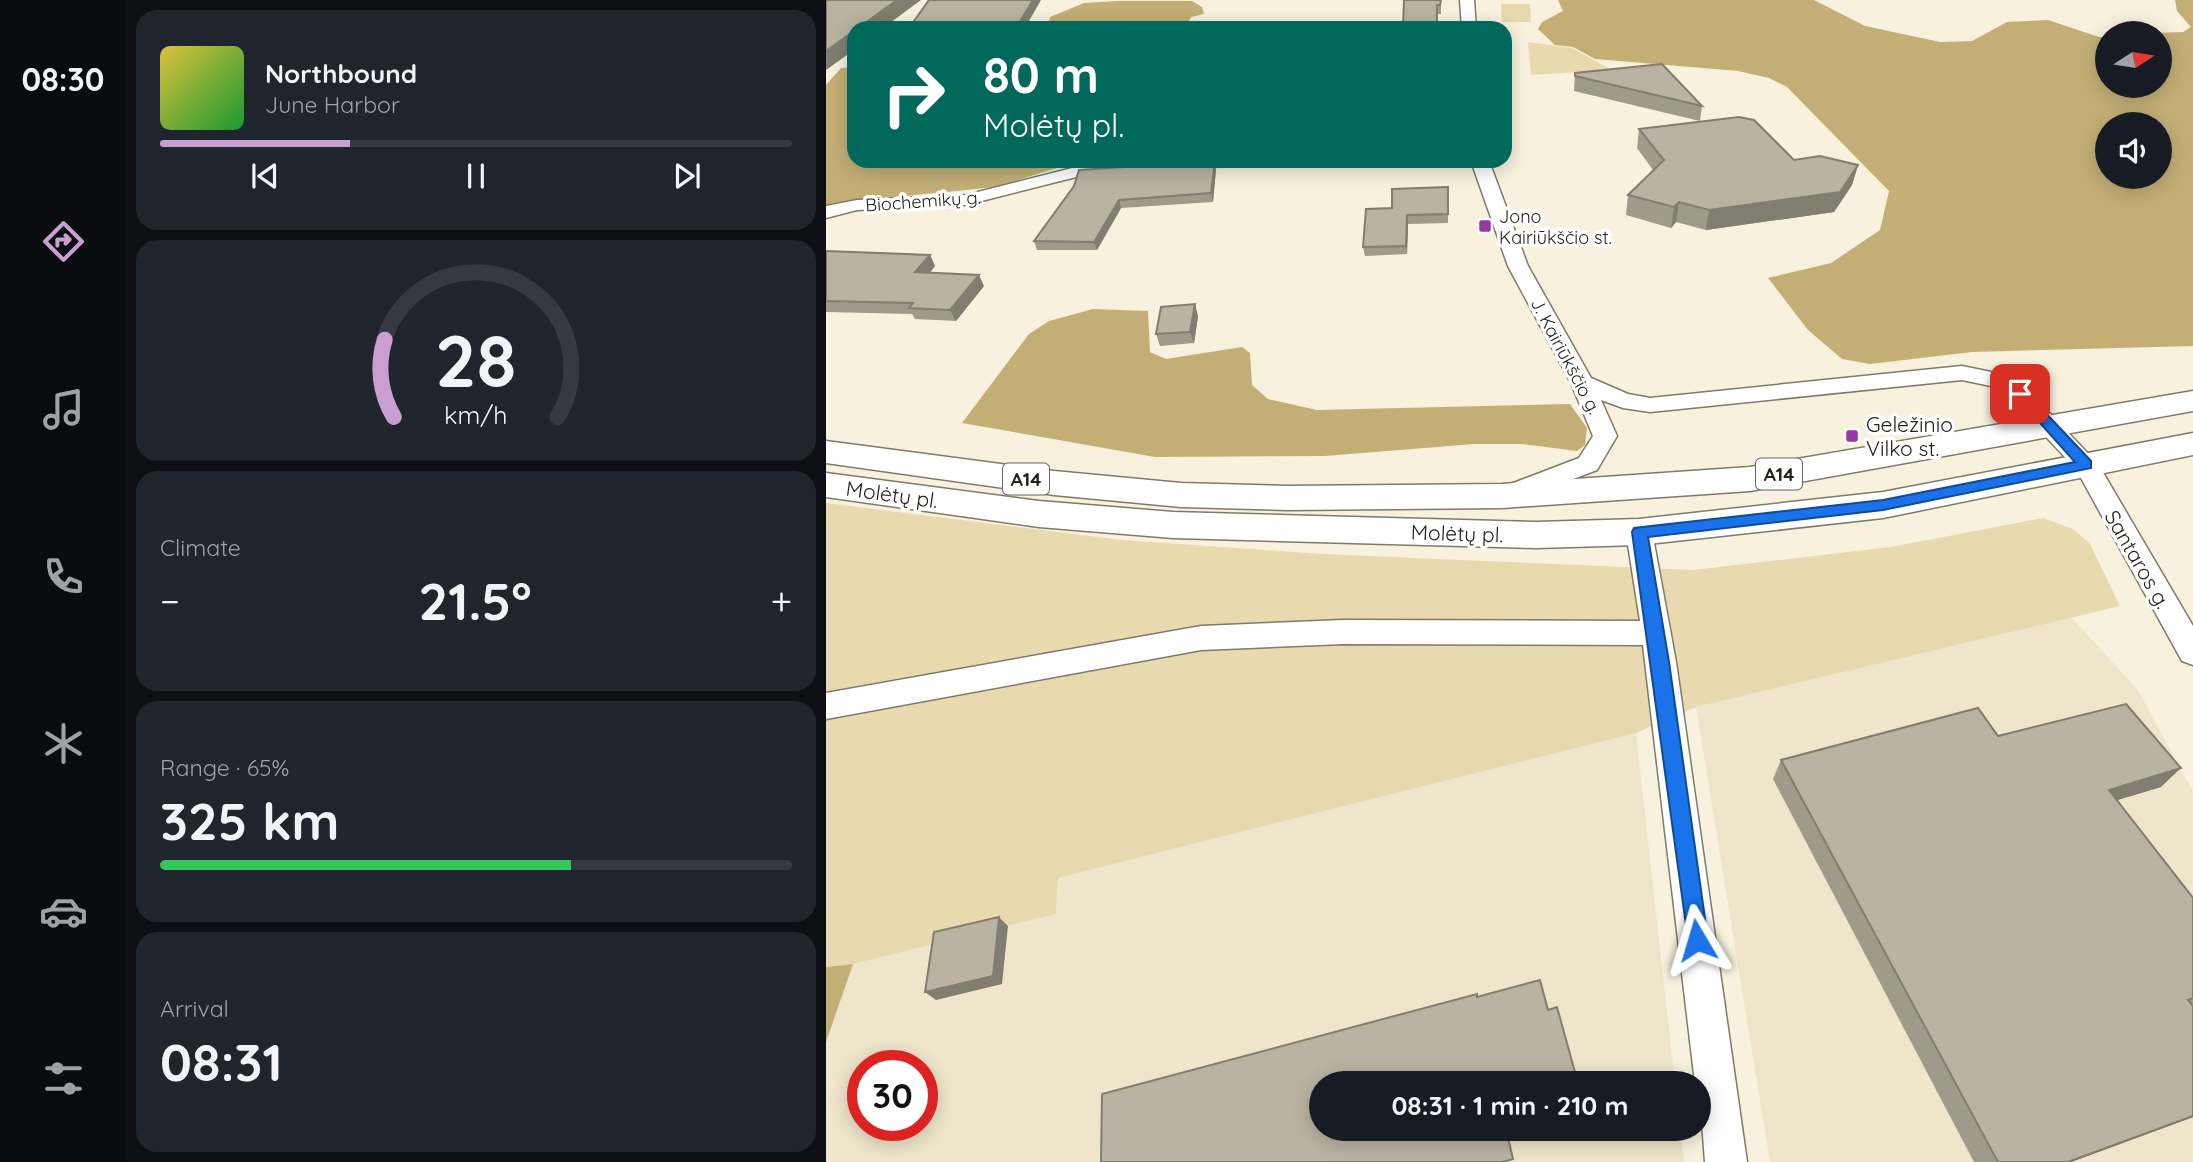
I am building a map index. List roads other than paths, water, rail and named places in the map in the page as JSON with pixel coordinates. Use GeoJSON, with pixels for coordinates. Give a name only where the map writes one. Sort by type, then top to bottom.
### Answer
{"type":"FeatureCollection","features":[{"type":"Feature","properties":{"kind":"highway","name":"Molėtų pl."},"geometry":{"type":"LineString","coordinates":[[826,452],[1054,483],[1181,495],[1289,498],[1502,496],[1750,478],[2193,401]]}},
{"type":"Feature","properties":{"kind":"highway","name":"Molėtų pl."},"geometry":{"type":"LineString","coordinates":[[826,485],[1039,514],[1173,525],[1537,535],[1639,532],[1883,505],[2193,444]]}},
{"type":"Feature","properties":{"kind":"street"},"geometry":{"type":"LineString","coordinates":[[1467,0],[1468,21]]}},
{"type":"Feature","properties":{"kind":"street","name":"Biochemikų g."},"geometry":{"type":"LineString","coordinates":[[826,212],[857,205],[966,200],[1084,170],[1116,168]]}},
{"type":"Feature","properties":{"kind":"street","name":"J. Kairiūkščio g."},"geometry":{"type":"LineString","coordinates":[[1483,168],[1518,266],[1602,422],[1605,436],[1599,450],[1588,464],[1502,496]]}},
{"type":"Feature","properties":{"kind":"street"},"geometry":{"type":"LineString","coordinates":[[1582,383],[1623,401],[1650,405],[1962,373],[1998,380],[2013,388],[2086,464]]}},
{"type":"Feature","properties":{"kind":"street","name":"Santaros g."},"geometry":{"type":"LineString","coordinates":[[2086,464],[2193,653]]}},
{"type":"Feature","properties":{"kind":"street"},"geometry":{"type":"LineString","coordinates":[[1639,532],[1656,633],[1726,1162]]}},
{"type":"Feature","properties":{"kind":"street"},"geometry":{"type":"LineString","coordinates":[[826,706],[1051,663],[1201,638],[1343,632],[1656,633]]}},
{"type":"Feature","properties":{"kind":"place","name":"Jono Kairiūkščio st."},"geometry":{"type":"Point","coordinates":[1485,226]}},
{"type":"Feature","properties":{"kind":"place","name":"Geležinio Vilko st."},"geometry":{"type":"Point","coordinates":[1852,436]}}]}
